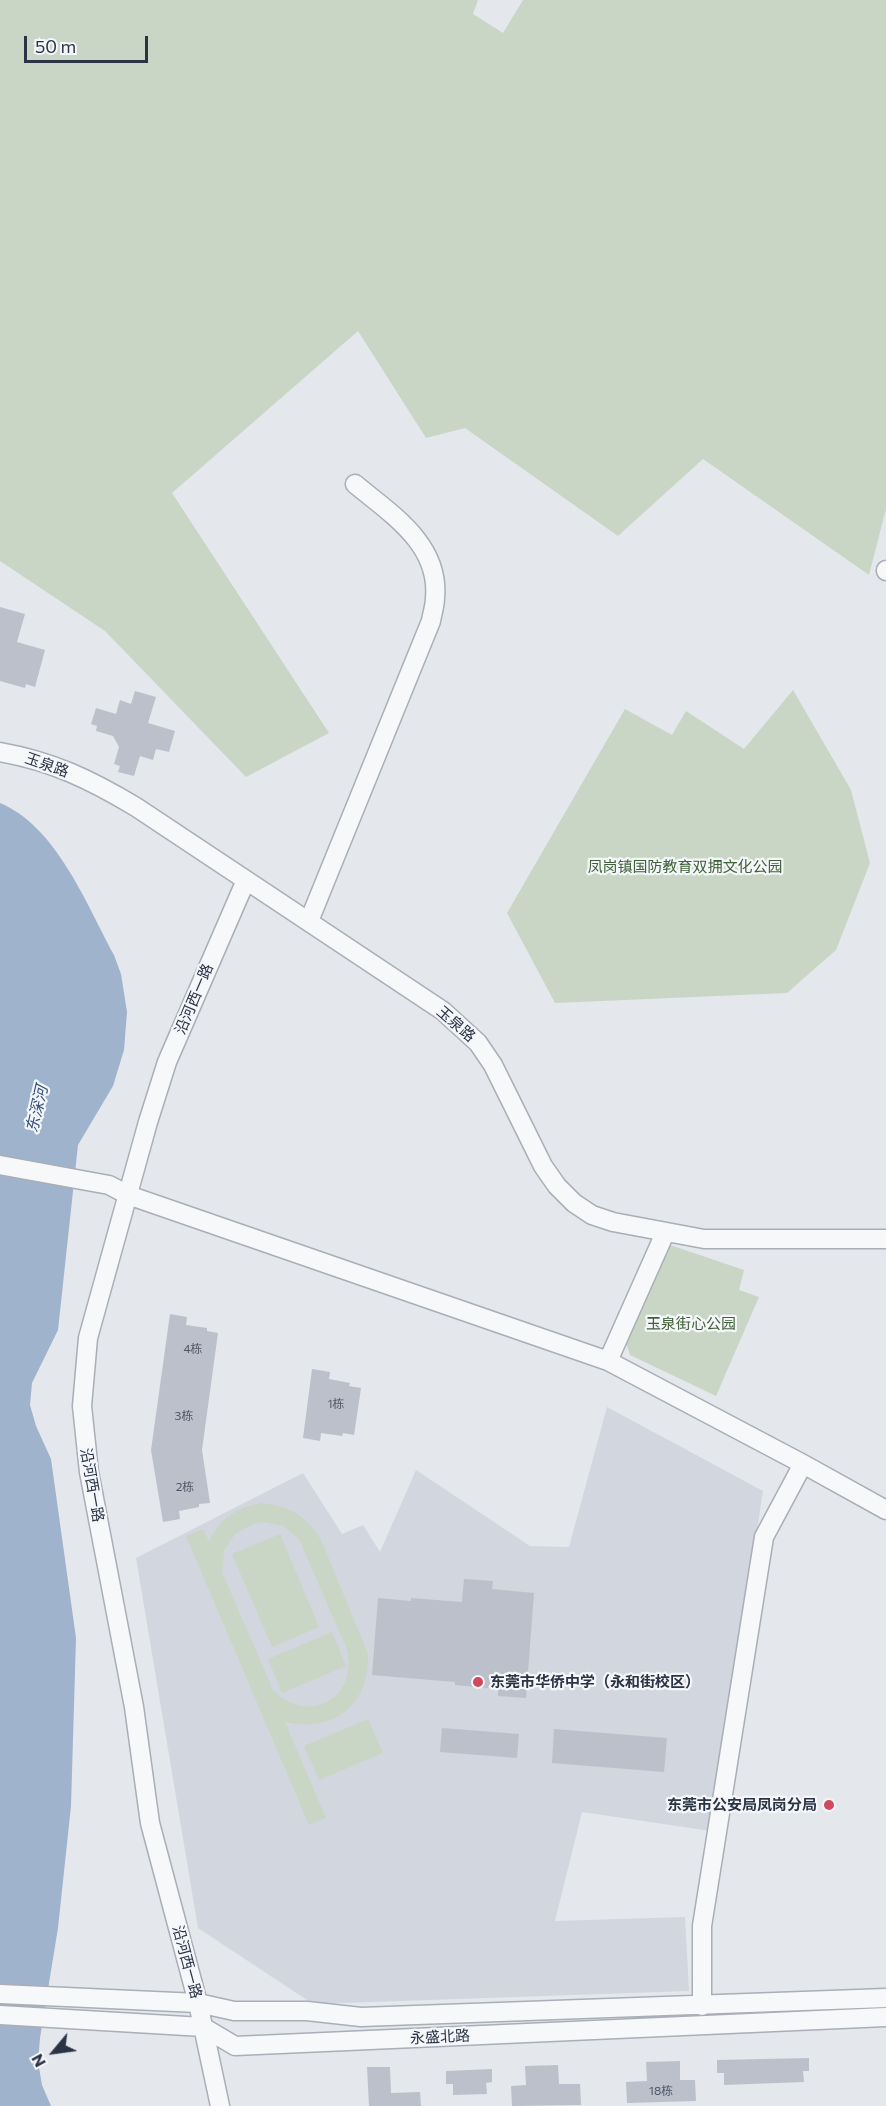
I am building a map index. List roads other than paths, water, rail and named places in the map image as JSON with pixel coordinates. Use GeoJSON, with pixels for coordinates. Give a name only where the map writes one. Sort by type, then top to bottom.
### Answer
{"type":"FeatureCollection","features":[{"type":"Feature","properties":{"kind":"street"},"geometry":{"type":"LineString","coordinates":[[309,921],[430,621],[436,597],[434,574],[427,552],[413,534],[355,484]]}},
{"type":"Feature","properties":{"kind":"street","name":"玉泉路"},"geometry":{"type":"LineString","coordinates":[[0,752],[27,757],[97,783],[443,1011],[478,1043],[507,1090],[543,1166],[557,1186],[574,1203],[592,1215],[613,1222],[704,1239],[886,1239]]}},
{"type":"Feature","properties":{"kind":"street","name":"沿河西一路"},"geometry":{"type":"LineString","coordinates":[[220,2106],[198,2003],[150,1822],[134,1707],[89,1472],[82,1406],[88,1338],[148,1122],[167,1062],[246,880]]}},
{"type":"Feature","properties":{"kind":"street"},"geometry":{"type":"LineString","coordinates":[[0,1165],[109,1185],[128,1195],[608,1362],[886,1510]]}},
{"type":"Feature","properties":{"kind":"street"},"geometry":{"type":"LineString","coordinates":[[608,1362],[665,1233]]}},
{"type":"Feature","properties":{"kind":"street"},"geometry":{"type":"LineString","coordinates":[[702,2006],[702,1926],[764,1537],[803,1464]]}},
{"type":"Feature","properties":{"kind":"street","name":"永盛北路"},"geometry":{"type":"LineString","coordinates":[[0,1994],[198,2003],[234,2011],[307,2010],[361,2017],[886,1998]]}},
{"type":"Feature","properties":{"kind":"street","name":"永盛北路"},"geometry":{"type":"LineString","coordinates":[[0,2015],[203,2027],[235,2046],[886,2017]]}},
{"type":"Feature","properties":{"kind":"water","name":"东深河"},"geometry":{"type":"Polygon","coordinates":[[[0,803],[20,814],[38,829],[68,869],[114,955],[121,974],[127,1012],[124,1050],[113,1086],[78,1145],[58,1330],[32,1383],[30,1405],[36,1426],[51,1459],[76,1638],[71,1806],[58,1928],[38,2062],[42,2085],[51,2106],[0,2106],[0,803]]]}},
{"type":"Feature","properties":{"kind":"place","name":"东莞市华侨中学（永和街校区）"},"geometry":{"type":"Point","coordinates":[478,1682]}},
{"type":"Feature","properties":{"kind":"place","name":"东莞市公安局凤岗分局"},"geometry":{"type":"Point","coordinates":[829,1805]}},
{"type":"Feature","properties":{"kind":"park label","name":"凤岗镇国防教育双拥文化公园"},"geometry":{"type":"Point","coordinates":[685,867]}},
{"type":"Feature","properties":{"kind":"park label","name":"玉泉街心公园"},"geometry":{"type":"Point","coordinates":[691,1324]}}]}
